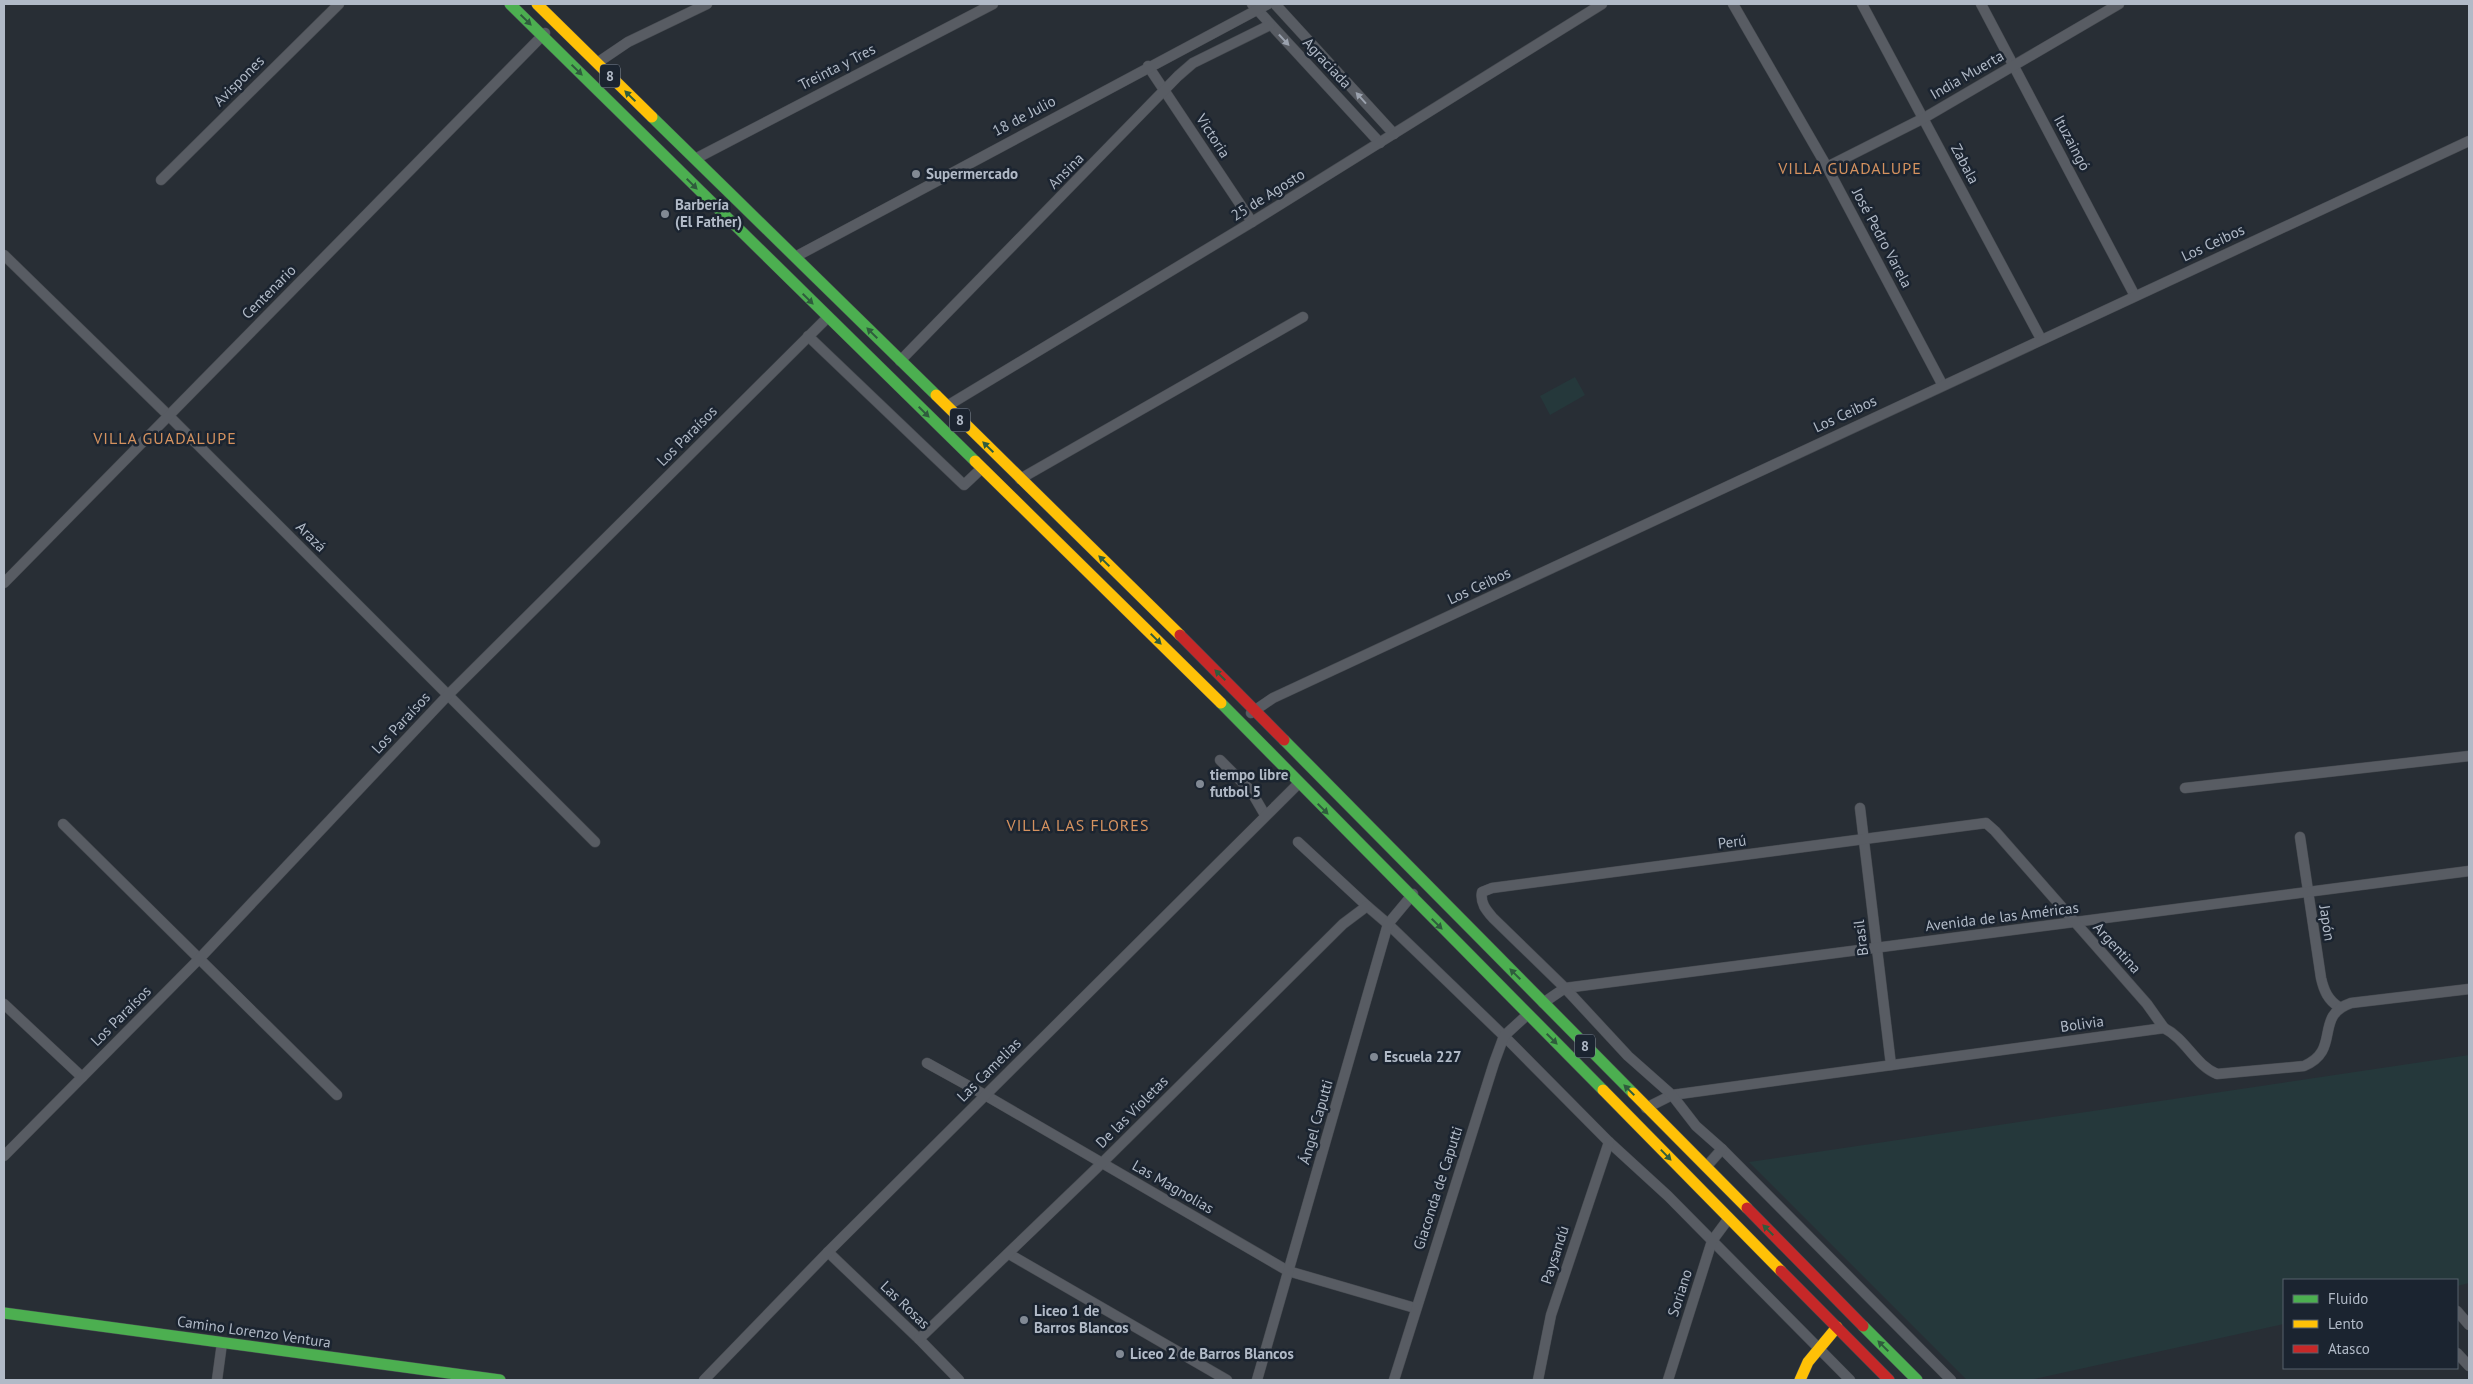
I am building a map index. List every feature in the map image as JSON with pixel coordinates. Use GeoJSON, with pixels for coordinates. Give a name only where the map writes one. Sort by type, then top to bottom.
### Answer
{"type":"FeatureCollection","features":[{"type":"Feature","properties":{"kind":"main road","name":"8"},"geometry":{"type":"LineString","coordinates":[[510,4],[1240,724],[1890,1380]]}},
{"type":"Feature","properties":{"kind":"main road","name":"8"},"geometry":{"type":"LineString","coordinates":[[537,4],[1254,710],[1917,1380]]}},
{"type":"Feature","properties":{"kind":"main road","name":"Camino Lorenzo Ventura"},"geometry":{"type":"LineString","coordinates":[[4,1312],[500,1380]]}},
{"type":"Feature","properties":{"kind":"main road"},"geometry":{"type":"LineString","coordinates":[[1800,1380],[1808,1362],[1837,1327]]}},
{"type":"Feature","properties":{"kind":"street","name":"Avispones"},"geometry":{"type":"LineString","coordinates":[[161,180],[339,4]]}},
{"type":"Feature","properties":{"kind":"street"},"geometry":{"type":"LineString","coordinates":[[597,63],[628,42],[707,4]]}},
{"type":"Feature","properties":{"kind":"street","name":"Treinta y Tres"},"geometry":{"type":"LineString","coordinates":[[695,159],[993,4]]}},
{"type":"Feature","properties":{"kind":"street","name":"18 de Julio"},"geometry":{"type":"LineString","coordinates":[[795,257],[1254,7],[1268,4]]}},
{"type":"Feature","properties":{"kind":"street","name":"Agraciada"},"geometry":{"type":"LineString","coordinates":[[1275,4],[1394,134]]}},
{"type":"Feature","properties":{"kind":"street","name":"25 de Agosto"},"geometry":{"type":"LineString","coordinates":[[946,406],[1252,222],[1602,4]]}},
{"type":"Feature","properties":{"kind":"street","name":"José Pedro Varela"},"geometry":{"type":"LineString","coordinates":[[1733,4],[1827,167],[1942,384]]}},
{"type":"Feature","properties":{"kind":"street","name":"Zabala"},"geometry":{"type":"LineString","coordinates":[[1862,4],[2041,339]]}},
{"type":"Feature","properties":{"kind":"street","name":"Ituzaingó"},"geometry":{"type":"LineString","coordinates":[[1980,4],[2136,296]]}},
{"type":"Feature","properties":{"kind":"street","name":"India Muerta"},"geometry":{"type":"LineString","coordinates":[[1827,167],[1924,118],[2119,4]]}},
{"type":"Feature","properties":{"kind":"street","name":"Agraciada"},"geometry":{"type":"LineString","coordinates":[[1254,7],[1380,143]]}},
{"type":"Feature","properties":{"kind":"street","name":"Centenario"},"geometry":{"type":"LineString","coordinates":[[4,583],[555,22]]}},
{"type":"Feature","properties":{"kind":"street","name":"Ansina"},"geometry":{"type":"LineString","coordinates":[[900,361],[1193,63],[1270,25]]}},
{"type":"Feature","properties":{"kind":"street","name":"Victoria"},"geometry":{"type":"LineString","coordinates":[[1148,66],[1252,222]]}},
{"type":"Feature","properties":{"kind":"street","name":"Los Ceibos"},"geometry":{"type":"LineString","coordinates":[[1240,724],[1254,710],[1273,698],[1942,384],[2469,141]]}},
{"type":"Feature","properties":{"kind":"street","name":"Arazá"},"geometry":{"type":"LineString","coordinates":[[4,255],[168,415],[595,842]]}},
{"type":"Feature","properties":{"kind":"street"},"geometry":{"type":"LineString","coordinates":[[1020,479],[1303,317]]}},
{"type":"Feature","properties":{"kind":"street","name":"Los Paraísos"},"geometry":{"type":"LineString","coordinates":[[4,1156],[200,958],[448,695],[827,318]]}},
{"type":"Feature","properties":{"kind":"street"},"geometry":{"type":"LineString","coordinates":[[808,336],[964,485],[982,468]]}},
{"type":"Feature","properties":{"kind":"street"},"geometry":{"type":"LineString","coordinates":[[2185,788],[2469,756]]}},
{"type":"Feature","properties":{"kind":"street"},"geometry":{"type":"LineString","coordinates":[[1220,760],[1251,791],[1265,815]]}},
{"type":"Feature","properties":{"kind":"street","name":"Las Camelias"},"geometry":{"type":"LineString","coordinates":[[704,1380],[828,1252],[1298,784]]}},
{"type":"Feature","properties":{"kind":"street","name":"Brasil"},"geometry":{"type":"LineString","coordinates":[[1860,808],[1891,1065]]}},
{"type":"Feature","properties":{"kind":"street","name":"Perú"},"geometry":{"type":"LineString","coordinates":[[1565,988],[1493,918],[1484,907],[1481,899],[1482,892],[1492,888],[1986,823]]}},
{"type":"Feature","properties":{"kind":"street","name":"Argentina"},"geometry":{"type":"LineString","coordinates":[[1986,823],[2146,1004],[2164,1028]]}},
{"type":"Feature","properties":{"kind":"street"},"geometry":{"type":"LineString","coordinates":[[63,824],[337,1095]]}},
{"type":"Feature","properties":{"kind":"street","name":"Japón"},"geometry":{"type":"LineString","coordinates":[[2300,837],[2324,992],[2332,1003],[2340,1007]]}},
{"type":"Feature","properties":{"kind":"street"},"geometry":{"type":"LineString","coordinates":[[1298,842],[1388,924],[1504,1036],[1609,1142],[1668,1196],[1850,1380]]}},
{"type":"Feature","properties":{"kind":"street","name":"Avenida de las Américas"},"geometry":{"type":"LineString","coordinates":[[1543,1003],[1565,988],[2469,871]]}},
{"type":"Feature","properties":{"kind":"street","name":"Ángel Caputti"},"geometry":{"type":"LineString","coordinates":[[1256,1380],[1388,924],[1424,883]]}},
{"type":"Feature","properties":{"kind":"street","name":"De las Violetas"},"geometry":{"type":"LineString","coordinates":[[919,1339],[1102,1163],[1343,924],[1367,906]]}},
{"type":"Feature","properties":{"kind":"street"},"geometry":{"type":"LineString","coordinates":[[1565,988],[1628,1056],[1672,1095],[1696,1126],[1722,1149],[1951,1380]]}},
{"type":"Feature","properties":{"kind":"street"},"geometry":{"type":"LineString","coordinates":[[2164,1028],[2175,1034],[2206,1070],[2217,1074],[2304,1066],[2313,1062],[2322,1053],[2326,1043],[2329,1022],[2340,1007],[2469,989]]}},
{"type":"Feature","properties":{"kind":"street"},"geometry":{"type":"LineString","coordinates":[[4,1004],[82,1077]]}},
{"type":"Feature","properties":{"kind":"street"},"geometry":{"type":"LineString","coordinates":[[1504,1036],[1528,1015]]}},
{"type":"Feature","properties":{"kind":"street","name":"Bolivia"},"geometry":{"type":"LineString","coordinates":[[1646,1108],[1672,1095],[2164,1028]]}},
{"type":"Feature","properties":{"kind":"street","name":"Giaconda de Caputti"},"geometry":{"type":"LineString","coordinates":[[1394,1380],[1415,1308],[1504,1036]]}},
{"type":"Feature","properties":{"kind":"street","name":"Las Magnolias"},"geometry":{"type":"LineString","coordinates":[[927,1063],[986,1095],[1288,1272],[1415,1308]]}},
{"type":"Feature","properties":{"kind":"street","name":"Paysandú"},"geometry":{"type":"LineString","coordinates":[[1538,1380],[1551,1315],[1609,1142]]}},
{"type":"Feature","properties":{"kind":"street"},"geometry":{"type":"LineString","coordinates":[[1706,1167],[1722,1149]]}},
{"type":"Feature","properties":{"kind":"street","name":"Soriano"},"geometry":{"type":"LineString","coordinates":[[1668,1380],[1712,1241],[1729,1218]]}},
{"type":"Feature","properties":{"kind":"street","name":"Las Rosas"},"geometry":{"type":"LineString","coordinates":[[828,1252],[959,1380]]}},
{"type":"Feature","properties":{"kind":"street"},"geometry":{"type":"LineString","coordinates":[[1009,1254],[1227,1380]]}},
{"type":"Feature","properties":{"kind":"street"},"geometry":{"type":"LineString","coordinates":[[2458,1312],[2469,1325]]}},
{"type":"Feature","properties":{"kind":"street"},"geometry":{"type":"LineString","coordinates":[[217,1380],[222,1343]]}},
{"type":"Feature","properties":{"kind":"street"},"geometry":{"type":"LineString","coordinates":[[2458,1354],[2469,1366]]}},
{"type":"Feature","properties":{"kind":"shaded area"},"geometry":{"type":"Polygon","coordinates":[[[1575,377],[1585,395],[1550,415],[1540,396],[1575,377]]]}},
{"type":"Feature","properties":{"kind":"shaded area"},"geometry":{"type":"Polygon","coordinates":[[[2469,1055],[2469,1283],[2458,1286],[2458,1279],[2283,1279],[2283,1324],[2030,1380],[1967,1380],[1749,1162],[2469,1055]]]}},
{"type":"Feature","properties":{"kind":"traffic: fast"},"geometry":{"type":"LineString","coordinates":[[510,4],[975,461]]}},
{"type":"Feature","properties":{"kind":"traffic: fast"},"geometry":{"type":"LineString","coordinates":[[652,117],[936,395]]}},
{"type":"Feature","properties":{"kind":"traffic: fast"},"geometry":{"type":"LineString","coordinates":[[1221,703],[1603,1090]]}},
{"type":"Feature","properties":{"kind":"traffic: fast"},"geometry":{"type":"LineString","coordinates":[[1284,740],[1633,1093]]}},
{"type":"Feature","properties":{"kind":"traffic: fast"},"geometry":{"type":"LineString","coordinates":[[4,1313],[500,1380]]}},
{"type":"Feature","properties":{"kind":"traffic: fast"},"geometry":{"type":"LineString","coordinates":[[1863,1326],[1917,1380]]}},
{"type":"Feature","properties":{"kind":"traffic: slow"},"geometry":{"type":"LineString","coordinates":[[537,4],[652,117]]}},
{"type":"Feature","properties":{"kind":"traffic: slow"},"geometry":{"type":"LineString","coordinates":[[936,395],[1180,635]]}},
{"type":"Feature","properties":{"kind":"traffic: slow"},"geometry":{"type":"LineString","coordinates":[[975,461],[1221,703]]}},
{"type":"Feature","properties":{"kind":"traffic: slow"},"geometry":{"type":"LineString","coordinates":[[1603,1090],[1781,1271]]}},
{"type":"Feature","properties":{"kind":"traffic: slow"},"geometry":{"type":"LineString","coordinates":[[1633,1093],[1747,1208]]}},
{"type":"Feature","properties":{"kind":"traffic: slow"},"geometry":{"type":"LineString","coordinates":[[1800,1380],[1808,1362],[1837,1327]]}},
{"type":"Feature","properties":{"kind":"traffic: jam"},"geometry":{"type":"LineString","coordinates":[[1180,635],[1284,740]]}},
{"type":"Feature","properties":{"kind":"traffic: jam"},"geometry":{"type":"LineString","coordinates":[[1747,1208],[1863,1326]]}},
{"type":"Feature","properties":{"kind":"traffic: jam"},"geometry":{"type":"LineString","coordinates":[[1781,1271],[1889,1380]]}},
{"type":"Feature","properties":{"kind":"place","name":"Supermercado"},"geometry":{"type":"Point","coordinates":[916,174]}},
{"type":"Feature","properties":{"kind":"place","name":"Barbería (El Father)"},"geometry":{"type":"Point","coordinates":[665,214]}},
{"type":"Feature","properties":{"kind":"place","name":"tiempo libre futbol 5"},"geometry":{"type":"Point","coordinates":[1200,784]}},
{"type":"Feature","properties":{"kind":"place","name":"Escuela 227"},"geometry":{"type":"Point","coordinates":[1374,1057]}},
{"type":"Feature","properties":{"kind":"place","name":"Liceo 1 de Barros Blancos"},"geometry":{"type":"Point","coordinates":[1024,1320]}},
{"type":"Feature","properties":{"kind":"place","name":"Liceo 2 de Barros Blancos"},"geometry":{"type":"Point","coordinates":[1120,1354]}},
{"type":"Feature","properties":{"kind":"district","name":"VILLA GUADALUPE"},"geometry":{"type":"Point","coordinates":[1850,168]}},
{"type":"Feature","properties":{"kind":"district","name":"VILLA GUADALUPE"},"geometry":{"type":"Point","coordinates":[165,438]}},
{"type":"Feature","properties":{"kind":"district","name":"VILLA LAS FLORES"},"geometry":{"type":"Point","coordinates":[1078,825]}}]}
